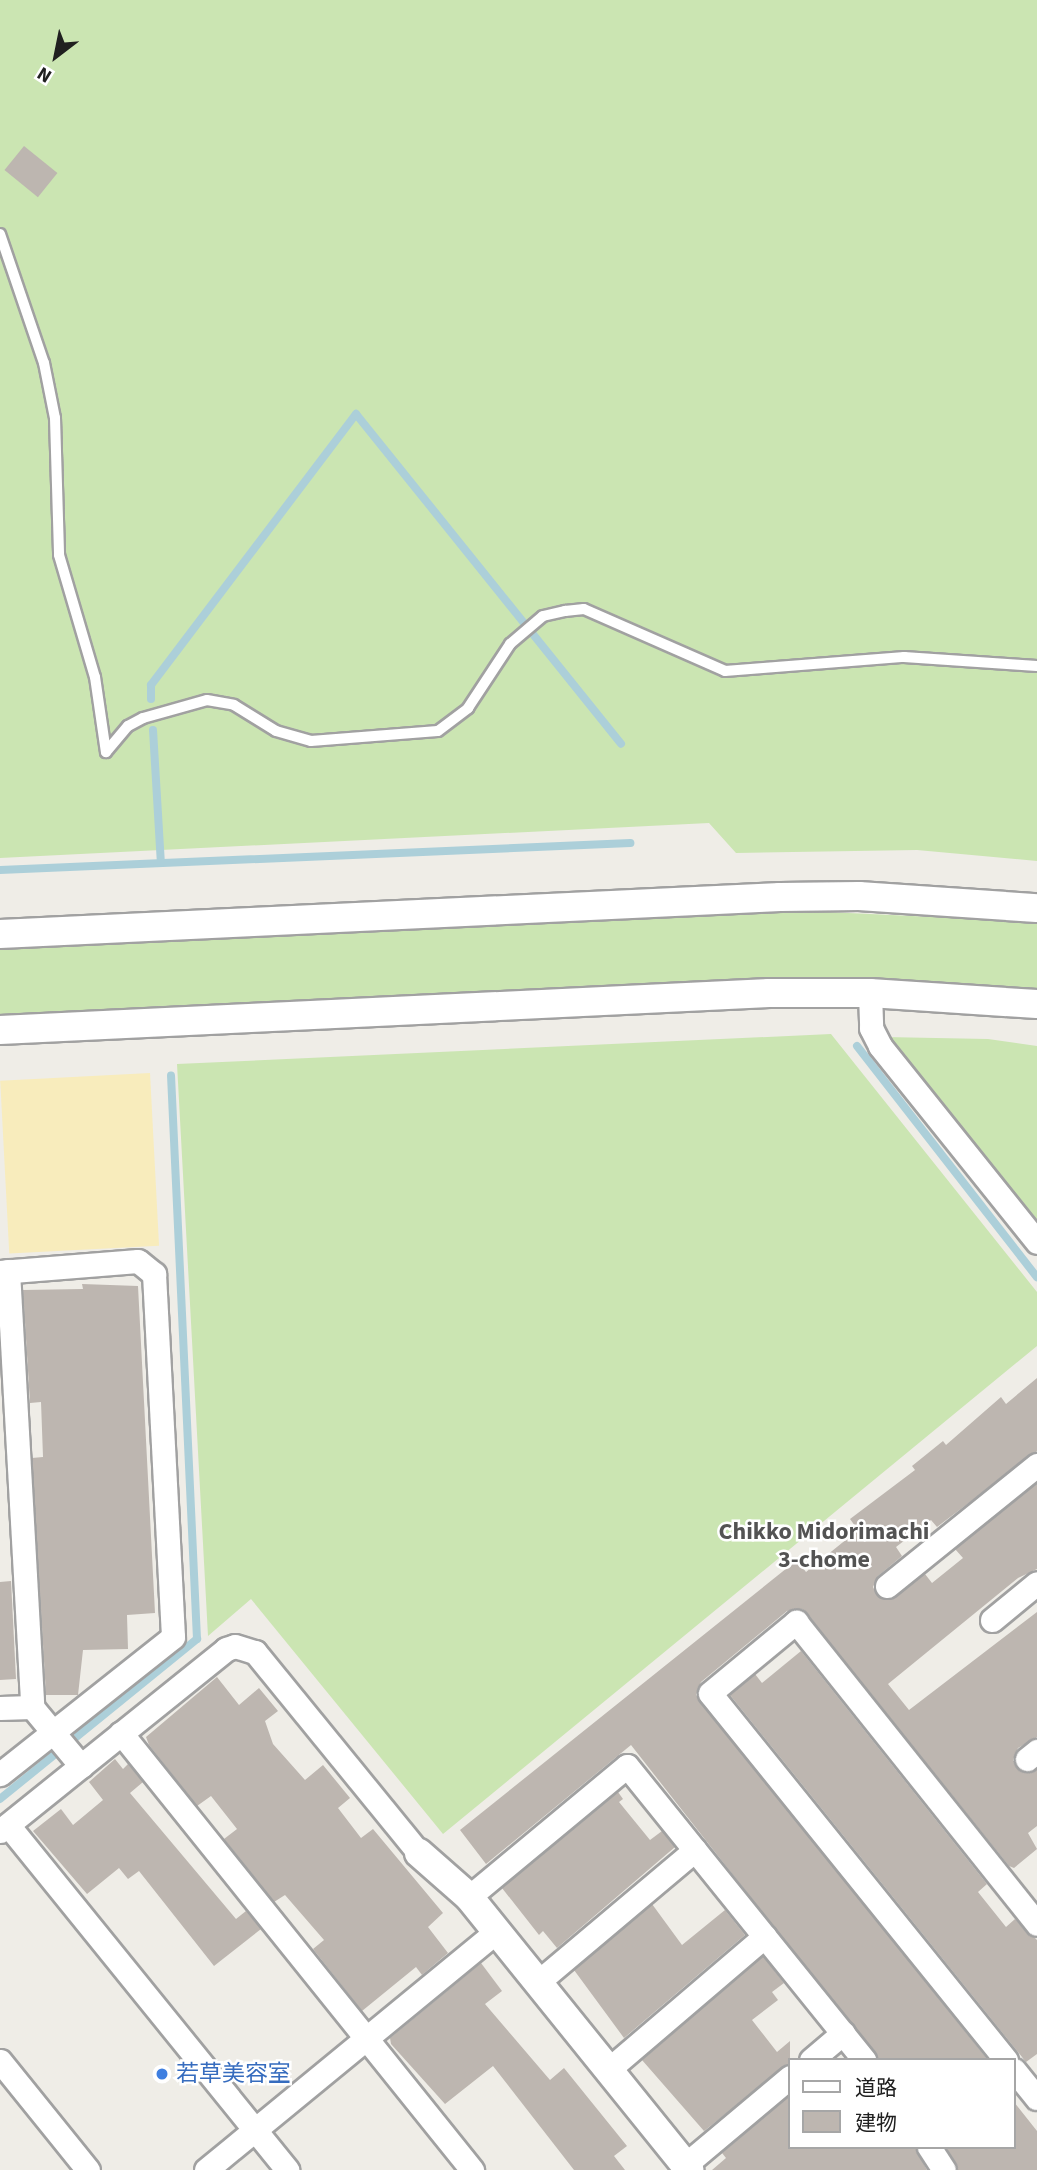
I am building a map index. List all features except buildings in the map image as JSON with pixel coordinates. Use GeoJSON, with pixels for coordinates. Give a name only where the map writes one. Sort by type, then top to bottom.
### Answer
{"type":"FeatureCollection","features":[{"type":"Feature","properties":{"kind":"street"},"geometry":{"type":"LineString","coordinates":[[0,934],[793,897],[859,896],[1037,908]]}},
{"type":"Feature","properties":{"kind":"street"},"geometry":{"type":"LineString","coordinates":[[0,1030],[744,994],[870,993],[1037,1004]]}},
{"type":"Feature","properties":{"kind":"street"},"geometry":{"type":"LineString","coordinates":[[870,993],[871,1028],[880,1046],[1037,1242]]}},
{"type":"Feature","properties":{"kind":"street"},"geometry":{"type":"LineString","coordinates":[[66,1748],[32,1706],[10,1558],[4,1272],[138,1261],[154,1274],[173,1637],[66,1748],[4,1828],[287,2170]]}},
{"type":"Feature","properties":{"kind":"street"},"geometry":{"type":"LineString","coordinates":[[887,1586],[1037,1465]]}},
{"type":"Feature","properties":{"kind":"street"},"geometry":{"type":"LineString","coordinates":[[992,1620],[1037,1583]]}},
{"type":"Feature","properties":{"kind":"street"},"geometry":{"type":"LineString","coordinates":[[1004,2058],[710,1693],[796,1622],[1037,1924]]}},
{"type":"Feature","properties":{"kind":"street"},"geometry":{"type":"LineString","coordinates":[[0,1774],[66,1748],[121,1734],[226,1649],[244,1647],[256,1652],[419,1853],[469,1897],[687,2167],[788,2079]]}},
{"type":"Feature","properties":{"kind":"street"},"geometry":{"type":"LineString","coordinates":[[0,1708],[32,1706]]}},
{"type":"Feature","properties":{"kind":"street"},"geometry":{"type":"LineString","coordinates":[[121,1734],[472,2170]]}},
{"type":"Feature","properties":{"kind":"street"},"geometry":{"type":"LineString","coordinates":[[469,1897],[627,1766],[862,2058]]}},
{"type":"Feature","properties":{"kind":"street"},"geometry":{"type":"LineString","coordinates":[[538,1982],[695,1850]]}},
{"type":"Feature","properties":{"kind":"street"},"geometry":{"type":"LineString","coordinates":[[206,2170],[496,1931]]}},
{"type":"Feature","properties":{"kind":"street"},"geometry":{"type":"LineString","coordinates":[[608,2070],[765,1936]]}},
{"type":"Feature","properties":{"kind":"street"},"geometry":{"type":"LineString","coordinates":[[813,2058],[843,2033]]}},
{"type":"Feature","properties":{"kind":"street"},"geometry":{"type":"LineString","coordinates":[[0,2061],[88,2170]]}},
{"type":"Feature","properties":{"kind":"street"},"geometry":{"type":"LineString","coordinates":[[1016,2072],[1037,2098]]}},
{"type":"Feature","properties":{"kind":"street"},"geometry":{"type":"LineString","coordinates":[[930,2149],[944,2170]]}},
{"type":"Feature","properties":{"kind":"lane"},"geometry":{"type":"LineString","coordinates":[[0,234],[44,363],[55,418],[59,555],[95,677],[106,752],[128,726],[143,718],[206,699],[234,705],[276,731],[311,741],[438,731],[468,708],[510,644],[543,616],[584,609],[724,671],[904,657],[1037,666]]}},
{"type":"Feature","properties":{"kind":"green space"},"geometry":{"type":"Polygon","coordinates":[[[0,0],[1037,0],[1037,861],[917,850],[736,853],[709,823],[0,858],[0,0]]]}},
{"type":"Feature","properties":{"kind":"green space"},"geometry":{"type":"Polygon","coordinates":[[[806,911],[1037,922],[1037,989],[819,978],[0,1015],[0,948],[806,911]]]}},
{"type":"Feature","properties":{"kind":"green space"},"geometry":{"type":"Polygon","coordinates":[[[831,1034],[1037,1292],[1037,1346],[443,1834],[251,1599],[208,1636],[177,1064],[831,1034]]]}},
{"type":"Feature","properties":{"kind":"green space"},"geometry":{"type":"Polygon","coordinates":[[[884,1037],[988,1039],[1037,1046],[1037,1224],[884,1037]]]}},
{"type":"Feature","properties":{"kind":"sand"},"geometry":{"type":"Polygon","coordinates":[[[150,1073],[159,1246],[9,1254],[0,1081],[150,1073]]]}},
{"type":"Feature","properties":{"kind":"waterway"},"geometry":{"type":"LineString","coordinates":[[151,699],[151,685],[356,414],[621,744]]}},
{"type":"Feature","properties":{"kind":"waterway"},"geometry":{"type":"LineString","coordinates":[[153,730],[161,863]]}},
{"type":"Feature","properties":{"kind":"waterway"},"geometry":{"type":"LineString","coordinates":[[0,870],[630,843]]}},
{"type":"Feature","properties":{"kind":"waterway"},"geometry":{"type":"LineString","coordinates":[[857,1046],[1037,1277]]}},
{"type":"Feature","properties":{"kind":"waterway"},"geometry":{"type":"LineString","coordinates":[[0,1799],[197,1639],[171,1076]]}},
{"type":"Feature","properties":{"kind":"place","name":"若草美容室"},"geometry":{"type":"Point","coordinates":[162,2074]}},
{"type":"Feature","properties":{"kind":"district","name":"Chikko Midorimachi 3-chome"},"geometry":{"type":"Point","coordinates":[824,1546]}}]}
